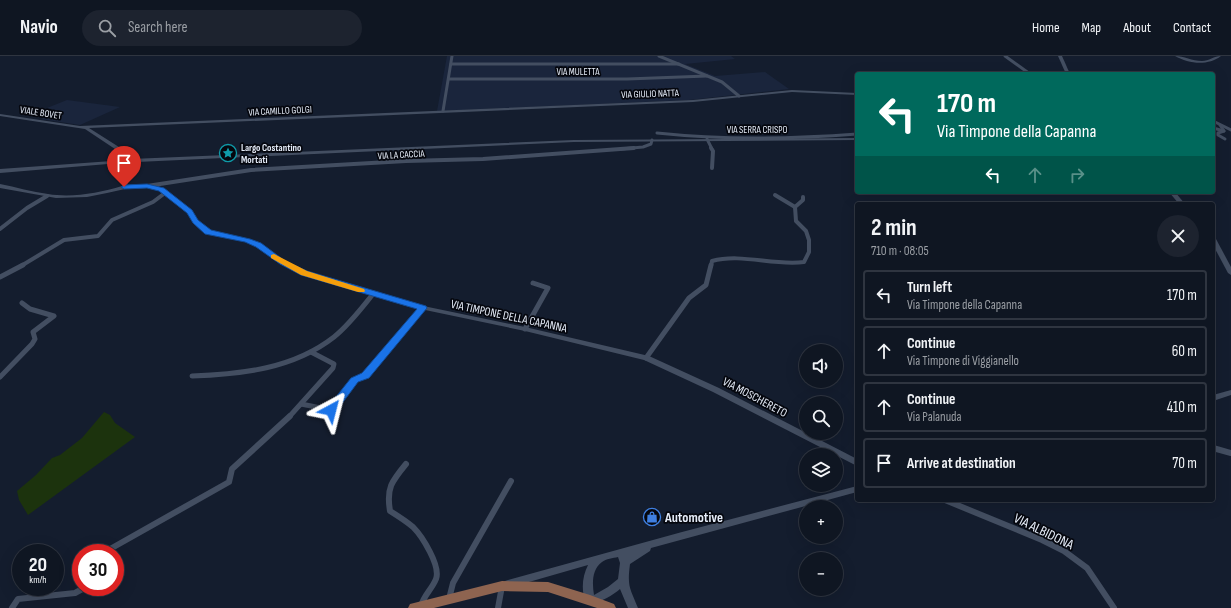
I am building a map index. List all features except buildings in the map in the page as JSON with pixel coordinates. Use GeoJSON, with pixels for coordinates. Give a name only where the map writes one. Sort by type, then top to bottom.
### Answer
{"type":"FeatureCollection","features":[{"type":"Feature","properties":{"kind":"main road"},"geometry":{"type":"LineString","coordinates":[[418,607],[502,586],[548,587],[610,608]]}},
{"type":"Feature","properties":{"kind":"street"},"geometry":{"type":"LineString","coordinates":[[443,111],[452,56]]}},
{"type":"Feature","properties":{"kind":"street"},"geometry":{"type":"LineString","coordinates":[[659,56],[722,82],[739,96]]}},
{"type":"Feature","properties":{"kind":"street"},"geometry":{"type":"LineString","coordinates":[[1005,56],[1027,72]]}},
{"type":"Feature","properties":{"kind":"street"},"geometry":{"type":"LineString","coordinates":[[1060,56],[1067,72]]}},
{"type":"Feature","properties":{"kind":"street"},"geometry":{"type":"LineString","coordinates":[[1176,56],[1187,60],[1202,62],[1213,61],[1220,56]]}},
{"type":"Feature","properties":{"kind":"street"},"geometry":{"type":"LineString","coordinates":[[451,64],[679,64]]}},
{"type":"Feature","properties":{"kind":"street","name":"VIA MULETTA"},"geometry":{"type":"LineString","coordinates":[[449,79],[627,79],[707,76]]}},
{"type":"Feature","properties":{"kind":"street","name":"VIA GIULIO NATTA"},"geometry":{"type":"LineString","coordinates":[[443,111],[693,100],[801,91],[855,94]]}},
{"type":"Feature","properties":{"kind":"street","name":"VIA CAMILLO GOLGI"},"geometry":{"type":"LineString","coordinates":[[80,127],[443,111]]}},
{"type":"Feature","properties":{"kind":"street","name":"VIALE BOVET"},"geometry":{"type":"LineString","coordinates":[[0,115],[80,127]]}},
{"type":"Feature","properties":{"kind":"street"},"geometry":{"type":"LineString","coordinates":[[1215,123],[1231,131]]}},
{"type":"Feature","properties":{"kind":"street"},"geometry":{"type":"LineString","coordinates":[[1220,125],[1224,131]]}},
{"type":"Feature","properties":{"kind":"street"},"geometry":{"type":"LineString","coordinates":[[98,136],[100,131],[117,126]]}},
{"type":"Feature","properties":{"kind":"street"},"geometry":{"type":"LineString","coordinates":[[80,127],[91,130],[128,155],[130,157],[128,161]]}},
{"type":"Feature","properties":{"kind":"street"},"geometry":{"type":"LineString","coordinates":[[1215,129],[1231,131]]}},
{"type":"Feature","properties":{"kind":"street"},"geometry":{"type":"LineString","coordinates":[[1224,131],[1218,134],[1225,140]]}},
{"type":"Feature","properties":{"kind":"street","name":"VIA SERRA CRISPO"},"geometry":{"type":"LineString","coordinates":[[657,133],[685,137],[825,137],[855,134]]}},
{"type":"Feature","properties":{"kind":"street"},"geometry":{"type":"LineString","coordinates":[[0,171],[60,165],[128,161],[566,142],[707,139],[855,139]]}},
{"type":"Feature","properties":{"kind":"street"},"geometry":{"type":"LineString","coordinates":[[707,139],[713,151],[712,168]]}},
{"type":"Feature","properties":{"kind":"street","name":"VIA LA CACCIA"},"geometry":{"type":"LineString","coordinates":[[147,186],[251,170],[406,161],[483,159],[643,147],[651,144],[652,140]]}},
{"type":"Feature","properties":{"kind":"street"},"geometry":{"type":"LineString","coordinates":[[124,187],[135,161]]}},
{"type":"Feature","properties":{"kind":"street"},"geometry":{"type":"LineString","coordinates":[[0,186],[21,189],[48,196],[62,197],[124,187],[147,186]]}},
{"type":"Feature","properties":{"kind":"street","name":"VIA TIMPONE DELLA CAPANNA"},"geometry":{"type":"LineString","coordinates":[[147,186],[161,189],[189,212],[196,222],[208,232],[248,241],[258,245],[282,262],[304,273],[423,308],[525,329],[643,358]]}},
{"type":"Feature","properties":{"kind":"street"},"geometry":{"type":"LineString","coordinates":[[0,278],[28,263],[64,240],[98,236],[108,222],[153,202],[165,193]]}},
{"type":"Feature","properties":{"kind":"street"},"geometry":{"type":"LineString","coordinates":[[1174,194],[1180,202]]}},
{"type":"Feature","properties":{"kind":"street"},"geometry":{"type":"LineString","coordinates":[[775,195],[782,197],[795,207]]}},
{"type":"Feature","properties":{"kind":"street"},"geometry":{"type":"LineString","coordinates":[[0,229],[27,208],[48,196]]}},
{"type":"Feature","properties":{"kind":"street"},"geometry":{"type":"LineString","coordinates":[[643,358],[689,298],[706,285],[712,261],[723,258],[767,263],[804,262],[807,259],[809,249],[808,236],[798,224],[795,217],[795,207],[803,200],[803,197]]}},
{"type":"Feature","properties":{"kind":"street"},"geometry":{"type":"LineString","coordinates":[[1215,243],[1231,273]]}},
{"type":"Feature","properties":{"kind":"street"},"geometry":{"type":"LineString","coordinates":[[525,329],[548,288],[533,283]]}},
{"type":"Feature","properties":{"kind":"street"},"geometry":{"type":"LineString","coordinates":[[192,376],[269,369],[283,365],[311,352],[335,336],[353,319],[373,294]]}},
{"type":"Feature","properties":{"kind":"street"},"geometry":{"type":"LineString","coordinates":[[0,376],[32,344],[35,339],[33,332],[54,316],[30,309],[22,303]]}},
{"type":"Feature","properties":{"kind":"street"},"geometry":{"type":"LineString","coordinates":[[300,404],[331,410],[355,380],[365,375],[423,308]]}},
{"type":"Feature","properties":{"kind":"street"},"geometry":{"type":"LineString","coordinates":[[119,544],[229,482],[232,469],[243,461],[334,368],[334,364],[311,352]]}},
{"type":"Feature","properties":{"kind":"street","name":"VIA MOSCHERETO"},"geometry":{"type":"LineString","coordinates":[[643,358],[716,390],[855,462]]}},
{"type":"Feature","properties":{"kind":"street"},"geometry":{"type":"LineString","coordinates":[[1215,397],[1231,392]]}},
{"type":"Feature","properties":{"kind":"street"},"geometry":{"type":"LineString","coordinates":[[1215,449],[1231,453]]}},
{"type":"Feature","properties":{"kind":"street"},"geometry":{"type":"LineString","coordinates":[[406,464],[389,486],[387,497],[390,511],[416,531],[428,548],[437,571],[436,579],[423,596],[418,607]]}},
{"type":"Feature","properties":{"kind":"street"},"geometry":{"type":"LineString","coordinates":[[449,599],[453,583],[511,481]]}},
{"type":"Feature","properties":{"kind":"street"},"geometry":{"type":"LineString","coordinates":[[498,608],[502,586],[703,529],[855,491]]}},
{"type":"Feature","properties":{"kind":"street","name":"VIA ALBIDONA"},"geometry":{"type":"LineString","coordinates":[[950,502],[1042,540],[1064,552],[1087,568],[1114,608]]}},
{"type":"Feature","properties":{"kind":"street"},"geometry":{"type":"LineString","coordinates":[[626,562],[654,544]]}},
{"type":"Feature","properties":{"kind":"street"},"geometry":{"type":"LineString","coordinates":[[599,559],[593,564],[588,579],[590,600],[603,596],[616,589],[622,580],[626,562],[620,553]]}},
{"type":"Feature","properties":{"kind":"street"},"geometry":{"type":"LineString","coordinates":[[622,580],[633,608]]}},
{"type":"Feature","properties":{"kind":"street"},"geometry":{"type":"LineString","coordinates":[[12,608],[18,599],[72,593]]}},
{"type":"Feature","properties":{"kind":"shaded area"},"geometry":{"type":"Polygon","coordinates":[[[447,56],[731,56],[735,59],[685,64],[715,76],[765,72],[789,89],[689,100],[437,111],[447,56]]]}},
{"type":"Feature","properties":{"kind":"shaded area"},"geometry":{"type":"Polygon","coordinates":[[[67,100],[120,107],[80,125],[41,119],[53,114],[56,110],[47,108],[67,100]]]}},
{"type":"Feature","properties":{"kind":"green space"},"geometry":{"type":"Polygon","coordinates":[[[104,412],[110,415],[115,423],[135,437],[28,515],[19,500],[17,491],[36,475],[52,458],[60,455],[82,438],[104,412]]]}},
{"type":"Feature","properties":{"kind":"slow traffic"},"geometry":{"type":"LineString","coordinates":[[274,257],[304,273],[361,291]]}},
{"type":"Feature","properties":{"kind":"place","name":"Largo Costantino Mortati"},"geometry":{"type":"Point","coordinates":[228,153]}},
{"type":"Feature","properties":{"kind":"place","name":"Automotive"},"geometry":{"type":"Point","coordinates":[652,517]}},
{"type":"Feature","properties":{"kind":"route"},"geometry":{"type":"LineString","coordinates":[[124,187],[147,186],[161,189],[183,206],[196,222],[208,232],[248,241],[258,245],[282,262],[304,273],[408,305],[423,308],[365,375],[355,380],[331,410]]}}]}
